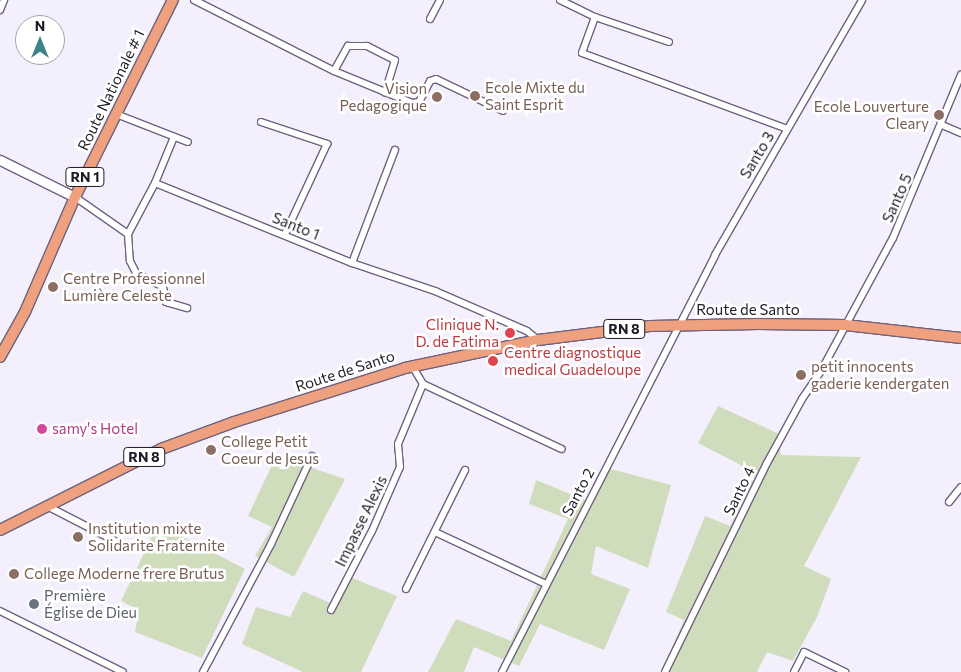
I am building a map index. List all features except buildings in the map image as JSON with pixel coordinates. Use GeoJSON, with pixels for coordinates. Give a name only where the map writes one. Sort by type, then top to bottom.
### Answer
{"type":"FeatureCollection","features":[{"type":"Feature","properties":{"kind":"main road","name":"Route Nationale # 1"},"geometry":{"type":"LineString","coordinates":[[0,356],[25,312],[75,197],[173,0]]}},
{"type":"Feature","properties":{"kind":"main road"},"geometry":{"type":"LineString","coordinates":[[0,160],[75,197]]}},
{"type":"Feature","properties":{"kind":"main road","name":"Route de Santo"},"geometry":{"type":"LineString","coordinates":[[0,530],[170,446],[234,422],[412,366],[538,340],[650,326],[845,325],[961,338]]}},
{"type":"Feature","properties":{"kind":"street"},"geometry":{"type":"LineString","coordinates":[[194,0],[334,71],[412,104],[419,102],[430,81],[436,79],[503,112]]}},
{"type":"Feature","properties":{"kind":"street"},"geometry":{"type":"LineString","coordinates":[[430,18],[440,0]]}},
{"type":"Feature","properties":{"kind":"street"},"geometry":{"type":"LineString","coordinates":[[560,0],[596,17],[669,42]]}},
{"type":"Feature","properties":{"kind":"street","name":"Santo 3"},"geometry":{"type":"LineString","coordinates":[[678,326],[787,129],[862,0]]}},
{"type":"Feature","properties":{"kind":"street"},"geometry":{"type":"LineString","coordinates":[[596,17],[582,53],[787,129]]}},
{"type":"Feature","properties":{"kind":"street"},"geometry":{"type":"LineString","coordinates":[[334,71],[348,46],[367,46],[395,60],[396,66],[385,92]]}},
{"type":"Feature","properties":{"kind":"street","name":"Santo 5"},"geometry":{"type":"LineString","coordinates":[[845,325],[893,238],[961,75]]}},
{"type":"Feature","properties":{"kind":"street"},"geometry":{"type":"LineString","coordinates":[[116,114],[188,142]]}},
{"type":"Feature","properties":{"kind":"street"},"geometry":{"type":"LineString","coordinates":[[262,122],[327,144],[285,234]]}},
{"type":"Feature","properties":{"kind":"street"},"geometry":{"type":"LineString","coordinates":[[942,124],[961,133]]}},
{"type":"Feature","properties":{"kind":"street"},"geometry":{"type":"LineString","coordinates":[[174,136],[155,183],[128,234],[130,261],[136,273],[163,287],[166,302],[187,308]]}},
{"type":"Feature","properties":{"kind":"street"},"geometry":{"type":"LineString","coordinates":[[352,263],[395,150]]}},
{"type":"Feature","properties":{"kind":"street","name":"Santo 1"},"geometry":{"type":"LineString","coordinates":[[155,183],[285,234],[352,263],[435,291],[527,331],[538,340]]}},
{"type":"Feature","properties":{"kind":"street"},"geometry":{"type":"LineString","coordinates":[[75,197],[128,234]]}},
{"type":"Feature","properties":{"kind":"street","name":"Santo 4"},"geometry":{"type":"LineString","coordinates":[[665,672],[767,464],[845,325]]}},
{"type":"Feature","properties":{"kind":"street","name":"Santo 2"},"geometry":{"type":"LineString","coordinates":[[502,672],[678,326]]}},
{"type":"Feature","properties":{"kind":"street"},"geometry":{"type":"LineString","coordinates":[[412,366],[423,384],[562,449]]}},
{"type":"Feature","properties":{"kind":"street","name":"Impasse Alexis"},"geometry":{"type":"LineString","coordinates":[[331,610],[386,502],[400,467],[398,444],[423,384]]}},
{"type":"Feature","properties":{"kind":"street"},"geometry":{"type":"LineString","coordinates":[[203,672],[271,544],[312,456]]}},
{"type":"Feature","properties":{"kind":"street"},"geometry":{"type":"LineString","coordinates":[[406,589],[465,470]]}},
{"type":"Feature","properties":{"kind":"street"},"geometry":{"type":"LineString","coordinates":[[949,502],[961,487]]}},
{"type":"Feature","properties":{"kind":"street"},"geometry":{"type":"LineString","coordinates":[[46,506],[119,543]]}},
{"type":"Feature","properties":{"kind":"street"},"geometry":{"type":"LineString","coordinates":[[435,532],[546,584]]}},
{"type":"Feature","properties":{"kind":"street"},"geometry":{"type":"LineString","coordinates":[[0,610],[123,672]]}},
{"type":"Feature","properties":{"kind":"street"},"geometry":{"type":"LineString","coordinates":[[794,672],[804,652],[846,672]]}},
{"type":"Feature","properties":{"kind":"green space"},"geometry":{"type":"Polygon","coordinates":[[[718,406],[777,433],[781,455],[861,457],[804,566],[831,579],[817,617],[793,661],[767,652],[757,672],[661,672],[684,620],[666,612],[705,516],[730,526],[756,473],[698,443],[718,406]]]}},
{"type":"Feature","properties":{"kind":"green space"},"geometry":{"type":"Polygon","coordinates":[[[289,460],[345,479],[294,577],[255,556],[272,527],[248,516],[272,465],[284,469],[289,460]]]}},
{"type":"Feature","properties":{"kind":"green space"},"geometry":{"type":"Polygon","coordinates":[[[607,468],[671,485],[648,568],[596,546],[591,574],[630,589],[604,650],[540,624],[519,666],[474,647],[464,672],[428,672],[456,619],[511,641],[568,519],[529,504],[536,480],[592,503],[607,468]]]}},
{"type":"Feature","properties":{"kind":"green space"},"geometry":{"type":"Polygon","coordinates":[[[158,524],[245,569],[202,658],[135,632],[139,610],[121,601],[158,524]]]}},
{"type":"Feature","properties":{"kind":"green space"},"geometry":{"type":"Polygon","coordinates":[[[345,575],[397,596],[361,672],[303,672],[242,644],[256,607],[290,617],[303,591],[330,603],[345,575]]]}},
{"type":"Feature","properties":{"kind":"place","name":"Ecole Mixte du Saint Esprit"},"geometry":{"type":"Point","coordinates":[475,96]}},
{"type":"Feature","properties":{"kind":"place","name":"Vision Pedagogique"},"geometry":{"type":"Point","coordinates":[437,97]}},
{"type":"Feature","properties":{"kind":"place","name":"Ecole Louverture Cleary"},"geometry":{"type":"Point","coordinates":[939,115]}},
{"type":"Feature","properties":{"kind":"place","name":"Centre Professionnel Lumière Celeste"},"geometry":{"type":"Point","coordinates":[53,287]}},
{"type":"Feature","properties":{"kind":"place","name":"Clinique N. D. de Fatima"},"geometry":{"type":"Point","coordinates":[510,333]}},
{"type":"Feature","properties":{"kind":"place","name":"Centre diagnostique medical Guadeloupe"},"geometry":{"type":"Point","coordinates":[493,361]}},
{"type":"Feature","properties":{"kind":"place","name":"petit innocents gaderie kendergaten"},"geometry":{"type":"Point","coordinates":[801,375]}},
{"type":"Feature","properties":{"kind":"place","name":"samy's Hotel"},"geometry":{"type":"Point","coordinates":[42,429]}},
{"type":"Feature","properties":{"kind":"place","name":"College Petit Coeur de Jesus"},"geometry":{"type":"Point","coordinates":[211,450]}},
{"type":"Feature","properties":{"kind":"place","name":"Institution mixte Solidarite Fraternite"},"geometry":{"type":"Point","coordinates":[78,537]}},
{"type":"Feature","properties":{"kind":"place","name":"College Moderne frere Brutus"},"geometry":{"type":"Point","coordinates":[14,574]}},
{"type":"Feature","properties":{"kind":"place","name":"Première Église de Dieu"},"geometry":{"type":"Point","coordinates":[34,604]}}]}
